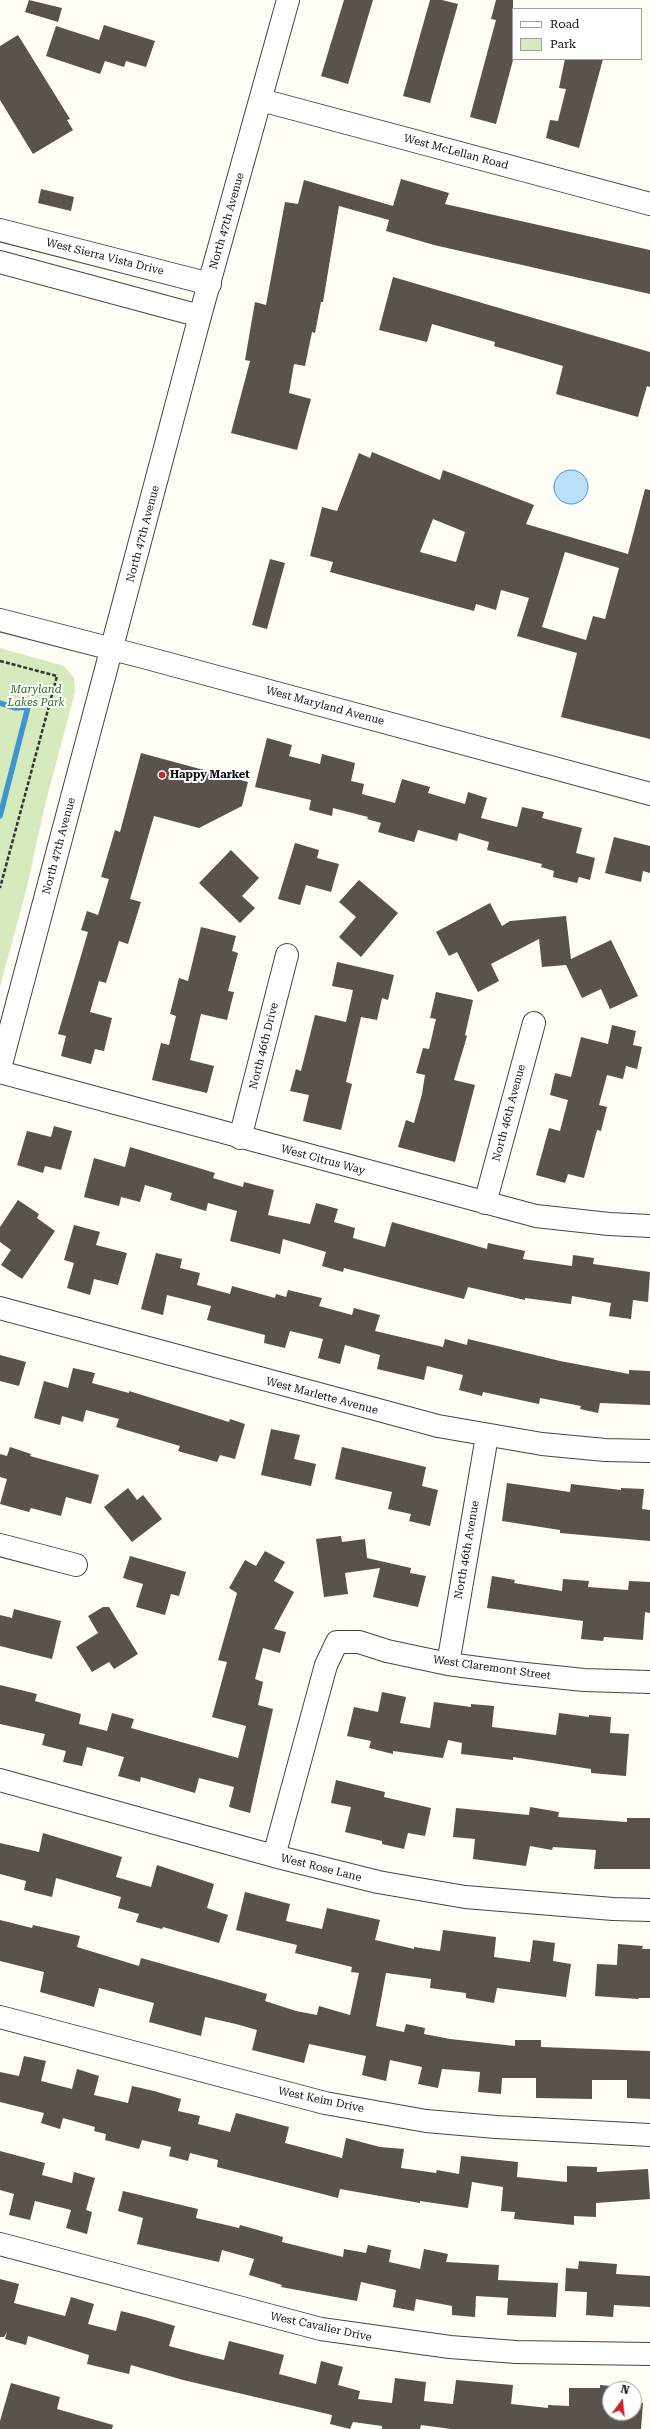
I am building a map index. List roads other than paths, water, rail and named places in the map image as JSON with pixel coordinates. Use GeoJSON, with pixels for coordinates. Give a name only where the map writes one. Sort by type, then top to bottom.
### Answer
{"type":"FeatureCollection","features":[{"type":"Feature","properties":{"kind":"street","name":"North 47th Avenue"},"geometry":{"type":"LineString","coordinates":[[0,1068],[200,316],[288,0]]}},
{"type":"Feature","properties":{"kind":"street","name":"West McLellan Road"},"geometry":{"type":"LineString","coordinates":[[261,100],[650,204]]}},
{"type":"Feature","properties":{"kind":"street","name":"West Sierra Vista Drive"},"geometry":{"type":"LineString","coordinates":[[0,230],[210,284]]}},
{"type":"Feature","properties":{"kind":"street"},"geometry":{"type":"LineString","coordinates":[[0,262],[200,316]]}},
{"type":"Feature","properties":{"kind":"street","name":"West Maryland Avenue"},"geometry":{"type":"LineString","coordinates":[[0,620],[650,794]]}},
{"type":"Feature","properties":{"kind":"street","name":"North 46th Drive"},"geometry":{"type":"LineString","coordinates":[[240,1138],[287,955]]}},
{"type":"Feature","properties":{"kind":"street","name":"North 46th Avenue"},"geometry":{"type":"LineString","coordinates":[[485,1203],[534,1024]]}},
{"type":"Feature","properties":{"kind":"street","name":"West Citrus Way"},"geometry":{"type":"LineString","coordinates":[[0,1072],[240,1138],[536,1216],[609,1224],[650,1226]]}},
{"type":"Feature","properties":{"kind":"street","name":"West Marlette Avenue"},"geometry":{"type":"LineString","coordinates":[[0,1308],[412,1420],[487,1436],[574,1448],[650,1451]]}},
{"type":"Feature","properties":{"kind":"street","name":"North 46th Avenue"},"geometry":{"type":"LineString","coordinates":[[448,1664],[487,1436]]}},
{"type":"Feature","properties":{"kind":"street"},"geometry":{"type":"LineString","coordinates":[[0,1545],[76,1566]]}},
{"type":"Feature","properties":{"kind":"street","name":"West Claremont Street"},"geometry":{"type":"LineString","coordinates":[[274,1856],[326,1665],[336,1642],[359,1642],[388,1652],[448,1664],[584,1680],[650,1682]]}},
{"type":"Feature","properties":{"kind":"street","name":"West Rose Lane"},"geometry":{"type":"LineString","coordinates":[[0,1780],[274,1856],[378,1882],[465,1897],[612,1909],[650,1910]]}},
{"type":"Feature","properties":{"kind":"street","name":"West Keim Drive"},"geometry":{"type":"LineString","coordinates":[[0,2016],[325,2103],[426,2121],[496,2128],[650,2135]]}},
{"type":"Feature","properties":{"kind":"street","name":"West Cavalier Drive"},"geometry":{"type":"LineString","coordinates":[[0,2244],[252,2312],[328,2330],[458,2348],[516,2352],[650,2354]]}},
{"type":"Feature","properties":{"kind":"water"},"geometry":{"type":"Polygon","coordinates":[[[568,470],[574,470],[578,471],[585,477],[588,487],[587,494],[581,501],[574,504],[568,504],[564,503],[557,497],[554,490],[554,484],[555,480],[561,473],[568,470]]]}},
{"type":"Feature","properties":{"kind":"waterway"},"geometry":{"type":"LineString","coordinates":[[0,703],[15,708],[28,707],[0,816]]}},
{"type":"Feature","properties":{"kind":"place","name":"Happy Market"},"geometry":{"type":"Point","coordinates":[162,775]}},
{"type":"Feature","properties":{"kind":"park label","name":"Maryland Lakes Park"},"geometry":{"type":"Point","coordinates":[36,696]}}]}
